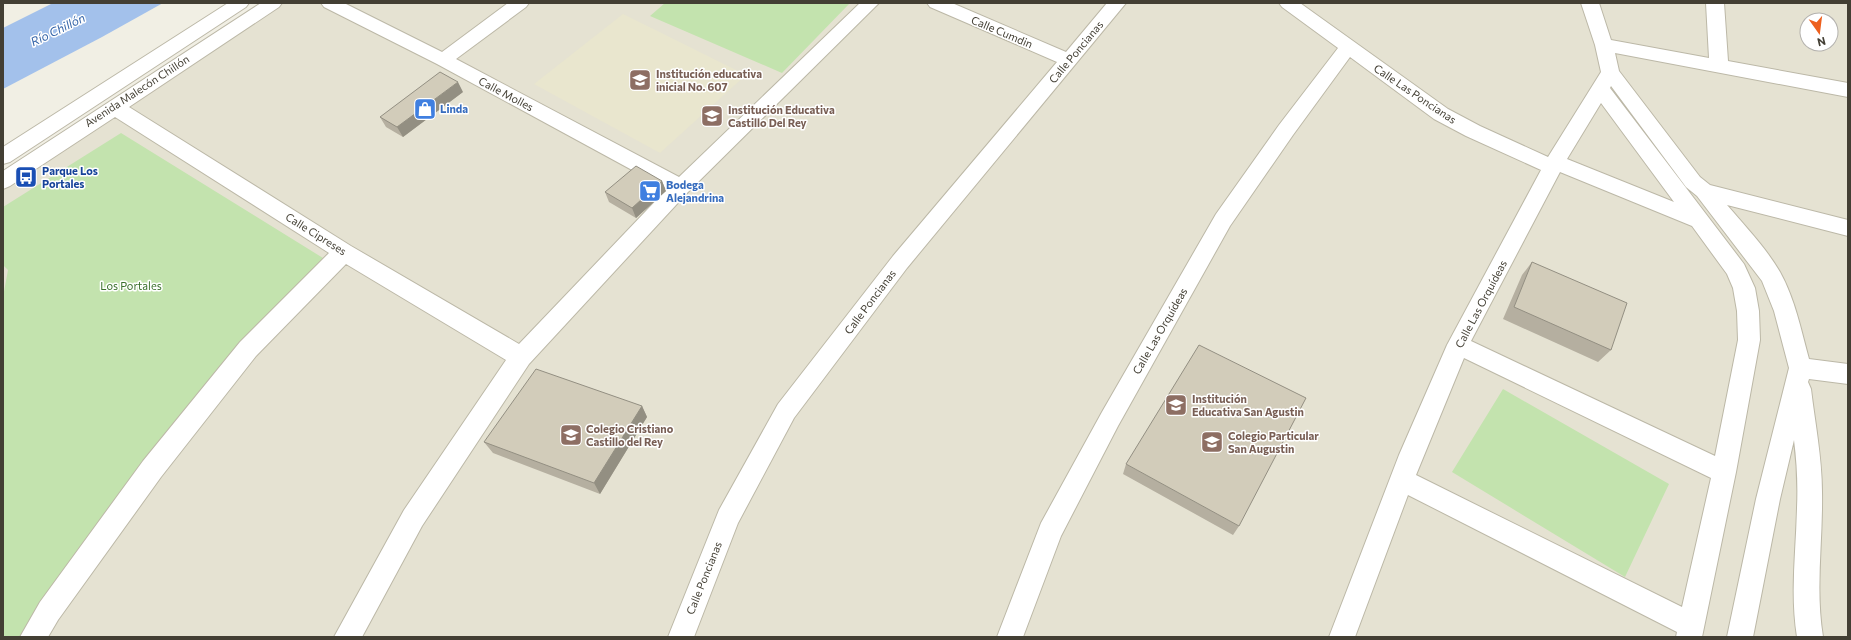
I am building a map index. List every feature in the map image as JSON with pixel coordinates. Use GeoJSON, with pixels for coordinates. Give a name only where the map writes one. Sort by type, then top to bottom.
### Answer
{"type":"FeatureCollection","features":[{"type":"Feature","properties":{"kind":"street","name":"Avenida Malecón Chillón"},"geometry":{"type":"LineString","coordinates":[[3,157],[240,3]]}},
{"type":"Feature","properties":{"kind":"street","name":"Avenida Malecón Chillón"},"geometry":{"type":"LineString","coordinates":[[3,181],[114,106],[273,3]]}},
{"type":"Feature","properties":{"kind":"street","name":"Calle Molles"},"geometry":{"type":"LineString","coordinates":[[330,3],[443,60],[681,187]]}},
{"type":"Feature","properties":{"kind":"street"},"geometry":{"type":"LineString","coordinates":[[443,60],[520,3]]}},
{"type":"Feature","properties":{"kind":"street"},"geometry":{"type":"LineString","coordinates":[[347,637],[413,518],[521,357],[681,187],[870,3]]}},
{"type":"Feature","properties":{"kind":"street","name":"Calle Cumdin"},"geometry":{"type":"LineString","coordinates":[[936,3],[1068,60]]}},
{"type":"Feature","properties":{"kind":"street","name":"Calle Poncianas"},"geometry":{"type":"LineString","coordinates":[[681,637],[728,518],[786,411],[900,262],[1117,3]]}},
{"type":"Feature","properties":{"kind":"street","name":"Calle Las Poncianas"},"geometry":{"type":"LineString","coordinates":[[1288,3],[1441,114],[1472,131],[1700,221]]}},
{"type":"Feature","properties":{"kind":"street"},"geometry":{"type":"LineString","coordinates":[[1402,480],[1691,631],[1724,472],[1749,340],[1748,311],[1744,288],[1736,270],[1700,221],[1605,80],[1604,45],[1590,3]]}},
{"type":"Feature","properties":{"kind":"street"},"geometry":{"type":"LineString","coordinates":[[1714,3],[1719,66]]}},
{"type":"Feature","properties":{"kind":"street"},"geometry":{"type":"LineString","coordinates":[[1604,45],[1848,90]]}},
{"type":"Feature","properties":{"kind":"street","name":"Calle Las Orquídeas"},"geometry":{"type":"LineString","coordinates":[[1010,637],[1050,531],[1110,419],[1223,220],[1286,130],[1348,47]]}},
{"type":"Feature","properties":{"kind":"street"},"geometry":{"type":"LineString","coordinates":[[1605,80],[1693,182],[1704,191],[1763,264],[1772,278],[1785,311],[1799,371],[1808,454],[1810,491],[1804,582],[1810,637]]}},
{"type":"Feature","properties":{"kind":"street","name":"Calle Las Orquídeas"},"geometry":{"type":"LineString","coordinates":[[1342,637],[1411,455],[1458,346],[1554,164],[1605,80]]}},
{"type":"Feature","properties":{"kind":"street","name":"Calle Cipreses"},"geometry":{"type":"LineString","coordinates":[[114,106],[344,252],[521,357]]}},
{"type":"Feature","properties":{"kind":"street"},"geometry":{"type":"LineString","coordinates":[[1704,191],[1848,228]]}},
{"type":"Feature","properties":{"kind":"street"},"geometry":{"type":"LineString","coordinates":[[33,637],[49,611],[152,470],[248,349],[344,252]]}},
{"type":"Feature","properties":{"kind":"street"},"geometry":{"type":"LineString","coordinates":[[1458,346],[1724,472]]}},
{"type":"Feature","properties":{"kind":"street"},"geometry":{"type":"LineString","coordinates":[[1799,371],[1848,374]]}},
{"type":"Feature","properties":{"kind":"street"},"geometry":{"type":"LineString","coordinates":[[1740,637],[1768,499],[1799,371]]}},
{"type":"Feature","properties":{"kind":"shaded area"},"geometry":{"type":"Polygon","coordinates":[[[277,3],[1848,3],[1848,637],[3,637],[3,189],[277,3]]]}},
{"type":"Feature","properties":{"kind":"shaded area","name":"Institución educativa inicial No. 607"},"geometry":{"type":"Polygon","coordinates":[[[623,14],[746,75],[660,153],[534,84],[623,14]]]}},
{"type":"Feature","properties":{"kind":"green space"},"geometry":{"type":"Polygon","coordinates":[[[665,3],[850,3],[782,73],[650,16],[665,3]]]}},
{"type":"Feature","properties":{"kind":"green space","name":"Los Portales"},"geometry":{"type":"Polygon","coordinates":[[[121,133],[323,258],[198,398],[19,637],[3,637],[3,297],[8,270],[3,265],[3,207],[121,133]]]}},
{"type":"Feature","properties":{"kind":"green space"},"geometry":{"type":"Polygon","coordinates":[[[1503,389],[1669,484],[1625,577],[1452,472],[1503,389]]]}},
{"type":"Feature","properties":{"kind":"water","name":"Río Chillón"},"geometry":{"type":"Polygon","coordinates":[[[53,3],[163,3],[3,89],[3,28],[53,3]]]}},
{"type":"Feature","properties":{"kind":"building"},"geometry":{"type":"Polygon","coordinates":[[[440,72],[458,82],[397,127],[380,117],[440,72]]]}},
{"type":"Feature","properties":{"kind":"building"},"geometry":{"type":"Polygon","coordinates":[[[636,166],[662,181],[632,208],[605,192],[636,166]]]}},
{"type":"Feature","properties":{"kind":"building"},"geometry":{"type":"Polygon","coordinates":[[[1532,262],[1627,303],[1611,350],[1514,307],[1532,262]]]}},
{"type":"Feature","properties":{"kind":"building","name":"Colegio Particular San Augustin"},"geometry":{"type":"Polygon","coordinates":[[[1199,345],[1306,398],[1239,526],[1126,464],[1199,345]]]}},
{"type":"Feature","properties":{"kind":"building","name":"Colegio Cristiano Castillo del Rey"},"geometry":{"type":"Polygon","coordinates":[[[536,369],[642,406],[594,483],[484,442],[536,369]]]}},
{"type":"Feature","properties":{"kind":"place","name":"Institución educativa inicial No. 607"},"geometry":{"type":"Point","coordinates":[640,80]}},
{"type":"Feature","properties":{"kind":"place","name":"Linda"},"geometry":{"type":"Point","coordinates":[425,109]}},
{"type":"Feature","properties":{"kind":"place","name":"Institución Educativa Castillo Del Rey"},"geometry":{"type":"Point","coordinates":[712,116]}},
{"type":"Feature","properties":{"kind":"place","name":"Parque Los Portales"},"geometry":{"type":"Point","coordinates":[26,177]}},
{"type":"Feature","properties":{"kind":"place","name":"Bodega Alejandrina"},"geometry":{"type":"Point","coordinates":[650,191]}},
{"type":"Feature","properties":{"kind":"place","name":"Institución Educativa San Agustin"},"geometry":{"type":"Point","coordinates":[1176,405]}},
{"type":"Feature","properties":{"kind":"place","name":"Colegio Cristiano Castillo del Rey"},"geometry":{"type":"Point","coordinates":[571,435]}},
{"type":"Feature","properties":{"kind":"place","name":"Colegio Particular San Augustin"},"geometry":{"type":"Point","coordinates":[1212,442]}}]}
